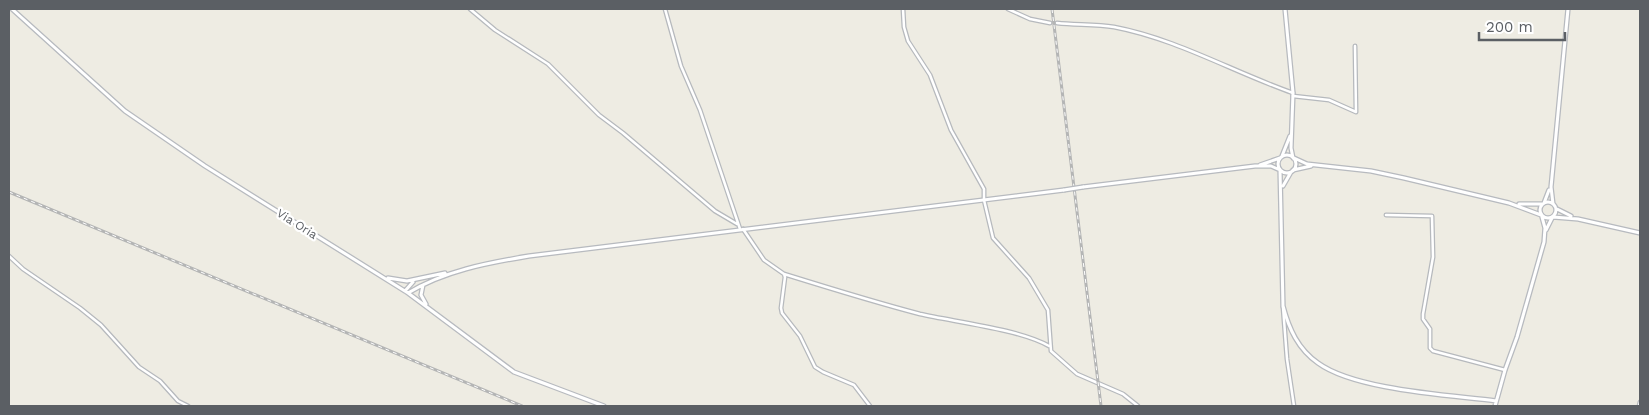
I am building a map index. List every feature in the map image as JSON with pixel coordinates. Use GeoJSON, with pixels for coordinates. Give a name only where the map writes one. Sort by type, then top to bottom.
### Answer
{"type":"FeatureCollection","features":[{"type":"Feature","properties":{"kind":"main road","name":"Via Oria"},"geometry":{"type":"LineString","coordinates":[[12,9],[126,111],[205,166],[407,292],[520,375],[604,406]]}},
{"type":"Feature","properties":{"kind":"main road"},"geometry":{"type":"LineString","coordinates":[[1282,191],[1296,166],[1293,158],[1293,95],[1285,9]]}},
{"type":"Feature","properties":{"kind":"main road"},"geometry":{"type":"LineString","coordinates":[[1495,406],[1520,328],[1545,233],[1552,217],[1554,206],[1551,187],[1568,9]]}},
{"type":"Feature","properties":{"kind":"main road"},"geometry":{"type":"LineString","coordinates":[[1292,131],[1278,164],[1282,191],[1283,306],[1287,323],[1302,349],[1316,362],[1341,375],[1384,386],[1496,401]]}},
{"type":"Feature","properties":{"kind":"main road"},"geometry":{"type":"LineString","coordinates":[[1255,166],[1287,155],[1301,162],[1371,171],[1509,203],[1542,216],[1578,219]]}},
{"type":"Feature","properties":{"kind":"main road"},"geometry":{"type":"LineString","coordinates":[[384,277],[400,281],[416,280],[529,256],[1255,166],[1271,166],[1280,170],[1292,171],[1320,165]]}},
{"type":"Feature","properties":{"kind":"main road"},"geometry":{"type":"LineString","coordinates":[[1545,233],[1540,210],[1551,187]]}},
{"type":"Feature","properties":{"kind":"main road"},"geometry":{"type":"LineString","coordinates":[[1509,203],[1554,206],[1562,213],[1578,219],[1640,233]]}},
{"type":"Feature","properties":{"kind":"main road"},"geometry":{"type":"LineString","coordinates":[[407,292],[428,281],[470,268]]}},
{"type":"Feature","properties":{"kind":"main road"},"geometry":{"type":"LineString","coordinates":[[407,292],[408,285],[416,280]]}},
{"type":"Feature","properties":{"kind":"main road"},"geometry":{"type":"LineString","coordinates":[[428,281],[422,286],[420,292],[423,301],[430,309]]}},
{"type":"Feature","properties":{"kind":"street"},"geometry":{"type":"LineString","coordinates":[[470,9],[495,30],[537,55],[599,115],[715,211],[742,229],[764,260],[784,274],[843,293],[920,314],[1026,337],[1049,346]]}},
{"type":"Feature","properties":{"kind":"street"},"geometry":{"type":"LineString","coordinates":[[664,9],[681,66],[700,110],[736,224]]}},
{"type":"Feature","properties":{"kind":"street"},"geometry":{"type":"LineString","coordinates":[[903,9],[904,27],[908,41],[930,75],[951,130],[984,189],[984,200],[994,238],[1029,278],[1048,310],[1049,346],[1056,357],[1074,372],[1123,394],[1138,406]]}},
{"type":"Feature","properties":{"kind":"street"},"geometry":{"type":"LineString","coordinates":[[1008,9],[1030,19],[1050,23]]}},
{"type":"Feature","properties":{"kind":"street"},"geometry":{"type":"LineString","coordinates":[[1057,24],[1113,27],[1170,42],[1293,95],[1329,100],[1356,112],[1355,46]]}},
{"type":"Feature","properties":{"kind":"street"},"geometry":{"type":"LineString","coordinates":[[1386,215],[1432,216],[1432,256],[1423,314],[1423,320],[1430,329],[1431,350],[1505,370]]}},
{"type":"Feature","properties":{"kind":"street"},"geometry":{"type":"LineString","coordinates":[[9,256],[23,269],[80,308],[101,325],[139,367],[160,381],[178,401],[188,406]]}},
{"type":"Feature","properties":{"kind":"street"},"geometry":{"type":"LineString","coordinates":[[784,274],[782,314],[800,336],[815,367],[854,385],[870,406]]}},
{"type":"Feature","properties":{"kind":"street"},"geometry":{"type":"LineString","coordinates":[[1283,306],[1287,359],[1294,406]]}},
{"type":"Feature","properties":{"kind":"street"},"geometry":{"type":"LineString","coordinates":[[1639,406],[1640,402]]}},
{"type":"Feature","properties":{"kind":"railway"},"geometry":{"type":"LineString","coordinates":[[1052,9],[1101,406]]}},
{"type":"Feature","properties":{"kind":"railway"},"geometry":{"type":"LineString","coordinates":[[9,192],[522,406]]}}]}
